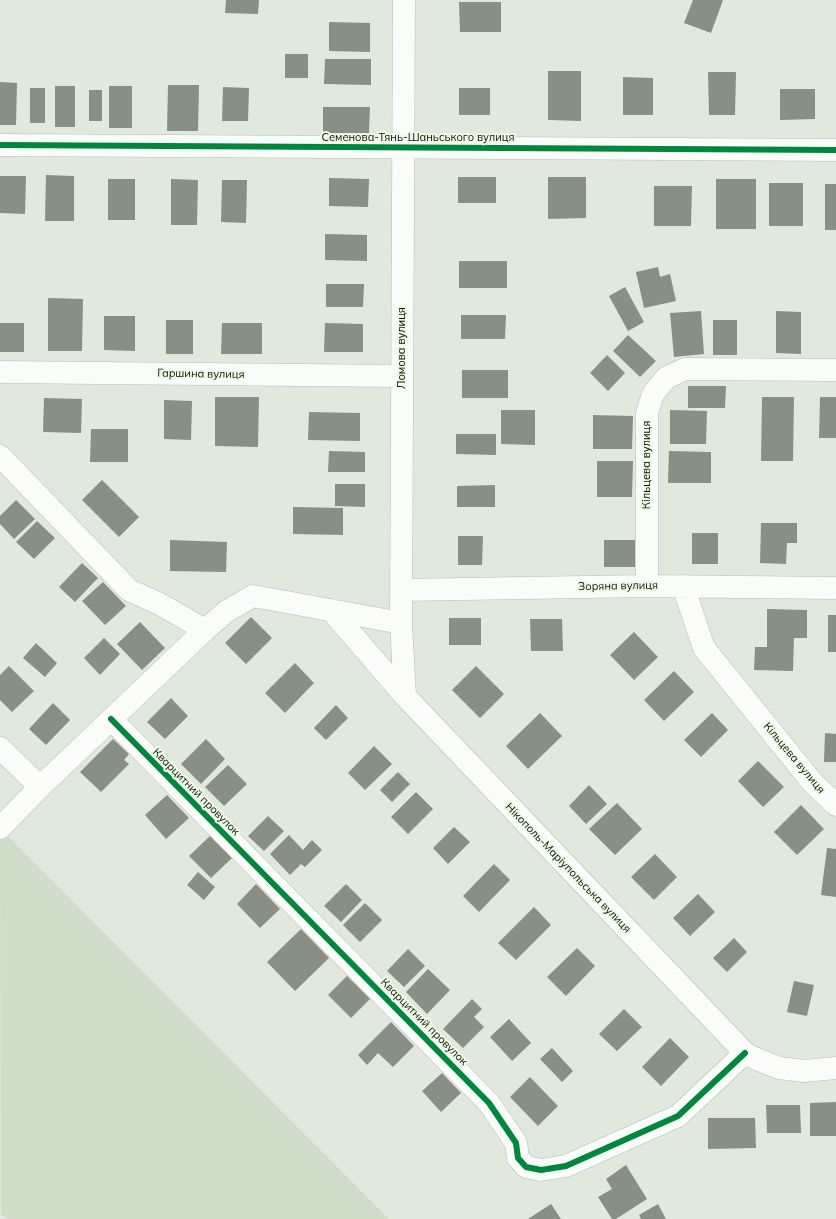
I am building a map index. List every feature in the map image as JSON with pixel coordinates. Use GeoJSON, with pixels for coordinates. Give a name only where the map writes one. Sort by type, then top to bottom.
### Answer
{"type":"FeatureCollection","features":[{"type":"Feature","properties":{"kind":"street","name":"Ломова вулиця"},"geometry":{"type":"LineString","coordinates":[[404,0],[401,623],[405,696]]}},
{"type":"Feature","properties":{"kind":"street","name":"Семенова-Тянь-Шаньського вулиця"},"geometry":{"type":"LineString","coordinates":[[0,145],[836,150]]}},
{"type":"Feature","properties":{"kind":"street","name":"Кільцева вулиця"},"geometry":{"type":"LineString","coordinates":[[647,586],[647,413],[653,394],[666,378],[685,369],[836,370]]}},
{"type":"Feature","properties":{"kind":"street","name":"Гаршина вулиця"},"geometry":{"type":"LineString","coordinates":[[0,372],[402,376]]}},
{"type":"Feature","properties":{"kind":"street"},"geometry":{"type":"LineString","coordinates":[[0,456],[129,590],[160,604],[205,630]]}},
{"type":"Feature","properties":{"kind":"street","name":"Зоряна вулиця"},"geometry":{"type":"LineString","coordinates":[[401,590],[647,586],[836,588]]}},
{"type":"Feature","properties":{"kind":"street","name":"Кільцева вулиця"},"geometry":{"type":"LineString","coordinates":[[683,586],[704,648],[812,782],[836,805]]}},
{"type":"Feature","properties":{"kind":"street"},"geometry":{"type":"LineString","coordinates":[[0,828],[40,787],[205,630],[227,611],[253,596],[401,623]]}},
{"type":"Feature","properties":{"kind":"street","name":"Нікополь-Маріупольська вулиця"},"geometry":{"type":"LineString","coordinates":[[331,610],[405,696],[745,1053],[779,1068],[804,1071],[836,1068]]}},
{"type":"Feature","properties":{"kind":"street","name":"Кварцитний провулок"},"geometry":{"type":"LineString","coordinates":[[111,719],[489,1103],[516,1143],[518,1158],[526,1167],[541,1170],[566,1166],[678,1116],[745,1053]]}},
{"type":"Feature","properties":{"kind":"street"},"geometry":{"type":"LineString","coordinates":[[0,748],[40,787]]}},
{"type":"Feature","properties":{"kind":"green space"},"geometry":{"type":"Polygon","coordinates":[[[6,834],[389,1219],[8,1219],[1,1214],[0,841],[6,834]]]}},
{"type":"Feature","properties":{"kind":"building"},"geometry":{"type":"Polygon","coordinates":[[[226,0],[259,0],[258,14],[225,13],[226,0]]]}},
{"type":"Feature","properties":{"kind":"building"},"geometry":{"type":"Polygon","coordinates":[[[693,0],[723,0],[711,33],[684,23],[693,0]]]}},
{"type":"Feature","properties":{"kind":"building"},"geometry":{"type":"Polygon","coordinates":[[[459,2],[501,2],[501,32],[460,32],[459,2]]]}},
{"type":"Feature","properties":{"kind":"building"},"geometry":{"type":"Polygon","coordinates":[[[329,22],[370,23],[370,52],[329,51],[329,22]]]}},
{"type":"Feature","properties":{"kind":"building"},"geometry":{"type":"Polygon","coordinates":[[[285,54],[308,54],[308,78],[285,78],[285,54]]]}},
{"type":"Feature","properties":{"kind":"building"},"geometry":{"type":"Polygon","coordinates":[[[325,59],[371,59],[371,85],[324,84],[325,59]]]}},
{"type":"Feature","properties":{"kind":"building"},"geometry":{"type":"Polygon","coordinates":[[[548,71],[581,71],[581,121],[548,120],[548,71]]]}},
{"type":"Feature","properties":{"kind":"building"},"geometry":{"type":"Polygon","coordinates":[[[708,72],[736,72],[735,115],[709,115],[708,72]]]}},
{"type":"Feature","properties":{"kind":"building"},"geometry":{"type":"Polygon","coordinates":[[[623,77],[653,78],[653,115],[623,115],[623,77]]]}},
{"type":"Feature","properties":{"kind":"building"},"geometry":{"type":"Polygon","coordinates":[[[0,82],[17,83],[16,125],[0,125],[0,82]]]}},
{"type":"Feature","properties":{"kind":"building"},"geometry":{"type":"Polygon","coordinates":[[[168,85],[199,85],[198,131],[167,131],[168,85]]]}},
{"type":"Feature","properties":{"kind":"building"},"geometry":{"type":"Polygon","coordinates":[[[55,86],[75,86],[75,127],[55,127],[55,86]]]}},
{"type":"Feature","properties":{"kind":"building"},"geometry":{"type":"Polygon","coordinates":[[[109,86],[132,86],[132,128],[109,128],[109,86]]]}},
{"type":"Feature","properties":{"kind":"building"},"geometry":{"type":"Polygon","coordinates":[[[223,87],[249,88],[248,121],[222,121],[223,87]]]}},
{"type":"Feature","properties":{"kind":"building"},"geometry":{"type":"Polygon","coordinates":[[[30,88],[45,88],[45,123],[30,123],[30,88]]]}},
{"type":"Feature","properties":{"kind":"building"},"geometry":{"type":"Polygon","coordinates":[[[459,88],[490,88],[490,115],[459,115],[459,88]]]}},
{"type":"Feature","properties":{"kind":"building"},"geometry":{"type":"Polygon","coordinates":[[[780,89],[815,89],[815,119],[780,120],[780,89]]]}},
{"type":"Feature","properties":{"kind":"building"},"geometry":{"type":"Polygon","coordinates":[[[89,90],[102,90],[102,121],[89,121],[89,90]]]}},
{"type":"Feature","properties":{"kind":"building"},"geometry":{"type":"Polygon","coordinates":[[[323,107],[370,107],[369,133],[323,133],[323,107]]]}},
{"type":"Feature","properties":{"kind":"building"},"geometry":{"type":"Polygon","coordinates":[[[46,175],[74,176],[74,221],[45,221],[46,175]]]}},
{"type":"Feature","properties":{"kind":"building"},"geometry":{"type":"Polygon","coordinates":[[[0,176],[26,176],[25,214],[0,213],[0,176]]]}},
{"type":"Feature","properties":{"kind":"building"},"geometry":{"type":"Polygon","coordinates":[[[458,177],[496,177],[496,203],[458,203],[458,177]]]}},
{"type":"Feature","properties":{"kind":"building"},"geometry":{"type":"Polygon","coordinates":[[[548,177],[586,177],[586,218],[548,219],[548,177]]]}},
{"type":"Feature","properties":{"kind":"building"},"geometry":{"type":"Polygon","coordinates":[[[329,178],[369,179],[368,207],[329,206],[329,178]]]}},
{"type":"Feature","properties":{"kind":"building"},"geometry":{"type":"Polygon","coordinates":[[[108,179],[135,179],[135,220],[108,220],[108,179]]]}},
{"type":"Feature","properties":{"kind":"building"},"geometry":{"type":"Polygon","coordinates":[[[171,179],[198,180],[197,225],[171,225],[171,179]]]}},
{"type":"Feature","properties":{"kind":"building"},"geometry":{"type":"Polygon","coordinates":[[[716,179],[756,179],[756,229],[716,229],[716,179]]]}},
{"type":"Feature","properties":{"kind":"building"},"geometry":{"type":"Polygon","coordinates":[[[222,180],[247,180],[246,223],[221,222],[222,180]]]}},
{"type":"Feature","properties":{"kind":"building"},"geometry":{"type":"Polygon","coordinates":[[[769,183],[803,183],[803,226],[769,226],[769,183]]]}},
{"type":"Feature","properties":{"kind":"building"},"geometry":{"type":"Polygon","coordinates":[[[825,184],[836,184],[836,230],[825,230],[825,184]]]}},
{"type":"Feature","properties":{"kind":"building"},"geometry":{"type":"Polygon","coordinates":[[[654,186],[692,186],[691,226],[654,226],[654,186]]]}},
{"type":"Feature","properties":{"kind":"building"},"geometry":{"type":"Polygon","coordinates":[[[325,234],[367,235],[367,261],[325,260],[325,234]]]}},
{"type":"Feature","properties":{"kind":"building"},"geometry":{"type":"Polygon","coordinates":[[[459,261],[507,261],[507,288],[459,288],[459,261]]]}},
{"type":"Feature","properties":{"kind":"building"},"geometry":{"type":"Polygon","coordinates":[[[658,267],[660,277],[670,274],[676,301],[644,308],[636,272],[658,267]]]}},
{"type":"Feature","properties":{"kind":"building"},"geometry":{"type":"Polygon","coordinates":[[[326,284],[364,284],[363,307],[326,307],[326,284]]]}},
{"type":"Feature","properties":{"kind":"building"},"geometry":{"type":"Polygon","coordinates":[[[625,287],[644,322],[628,331],[609,296],[625,287]]]}},
{"type":"Feature","properties":{"kind":"building"},"geometry":{"type":"Polygon","coordinates":[[[48,298],[83,299],[82,351],[48,351],[48,298]]]}},
{"type":"Feature","properties":{"kind":"building"},"geometry":{"type":"Polygon","coordinates":[[[701,311],[704,354],[674,357],[670,313],[701,311]]]}},
{"type":"Feature","properties":{"kind":"building"},"geometry":{"type":"Polygon","coordinates":[[[776,311],[801,312],[801,354],[776,353],[776,311]]]}},
{"type":"Feature","properties":{"kind":"building"},"geometry":{"type":"Polygon","coordinates":[[[461,315],[506,315],[505,339],[461,339],[461,315]]]}},
{"type":"Feature","properties":{"kind":"building"},"geometry":{"type":"Polygon","coordinates":[[[104,316],[135,316],[135,351],[104,350],[104,316]]]}},
{"type":"Feature","properties":{"kind":"building"},"geometry":{"type":"Polygon","coordinates":[[[166,320],[193,320],[193,354],[166,354],[166,320]]]}},
{"type":"Feature","properties":{"kind":"building"},"geometry":{"type":"Polygon","coordinates":[[[713,320],[737,320],[737,355],[713,355],[713,320]]]}},
{"type":"Feature","properties":{"kind":"building"},"geometry":{"type":"Polygon","coordinates":[[[0,323],[24,323],[24,352],[0,352],[0,323]]]}},
{"type":"Feature","properties":{"kind":"building"},"geometry":{"type":"Polygon","coordinates":[[[222,323],[262,323],[262,354],[221,354],[222,323]]]}},
{"type":"Feature","properties":{"kind":"building"},"geometry":{"type":"Polygon","coordinates":[[[325,323],[363,324],[363,352],[324,352],[325,323]]]}},
{"type":"Feature","properties":{"kind":"building"},"geometry":{"type":"Polygon","coordinates":[[[628,335],[656,361],[640,377],[613,351],[628,335]]]}},
{"type":"Feature","properties":{"kind":"building"},"geometry":{"type":"Polygon","coordinates":[[[607,355],[625,373],[608,391],[590,373],[607,355]]]}},
{"type":"Feature","properties":{"kind":"building"},"geometry":{"type":"Polygon","coordinates":[[[462,370],[508,370],[508,398],[462,398],[462,370]]]}},
{"type":"Feature","properties":{"kind":"building"},"geometry":{"type":"Polygon","coordinates":[[[688,386],[726,386],[725,408],[688,408],[688,386]]]}},
{"type":"Feature","properties":{"kind":"building"},"geometry":{"type":"Polygon","coordinates":[[[215,397],[259,397],[258,447],[215,446],[215,397]]]}},
{"type":"Feature","properties":{"kind":"building"},"geometry":{"type":"Polygon","coordinates":[[[762,397],[794,397],[793,461],[761,461],[762,397]]]}},
{"type":"Feature","properties":{"kind":"building"},"geometry":{"type":"Polygon","coordinates":[[[820,397],[836,397],[836,438],[819,438],[820,397]]]}},
{"type":"Feature","properties":{"kind":"building"},"geometry":{"type":"Polygon","coordinates":[[[44,398],[82,399],[81,433],[43,432],[44,398]]]}},
{"type":"Feature","properties":{"kind":"building"},"geometry":{"type":"Polygon","coordinates":[[[164,400],[192,401],[191,440],[164,439],[164,400]]]}},
{"type":"Feature","properties":{"kind":"building"},"geometry":{"type":"Polygon","coordinates":[[[501,410],[535,410],[535,445],[501,444],[501,410]]]}},
{"type":"Feature","properties":{"kind":"building"},"geometry":{"type":"Polygon","coordinates":[[[670,410],[707,411],[706,444],[670,444],[670,410]]]}},
{"type":"Feature","properties":{"kind":"building"},"geometry":{"type":"Polygon","coordinates":[[[309,412],[360,413],[360,441],[308,440],[309,412]]]}},
{"type":"Feature","properties":{"kind":"building"},"geometry":{"type":"Polygon","coordinates":[[[593,415],[633,416],[632,449],[593,449],[593,415]]]}},
{"type":"Feature","properties":{"kind":"building"},"geometry":{"type":"Polygon","coordinates":[[[91,429],[128,429],[128,462],[90,462],[91,429]]]}},
{"type":"Feature","properties":{"kind":"building"},"geometry":{"type":"Polygon","coordinates":[[[456,434],[496,434],[496,455],[456,454],[456,434]]]}},
{"type":"Feature","properties":{"kind":"building"},"geometry":{"type":"Polygon","coordinates":[[[329,451],[365,452],[365,472],[328,472],[329,451]]]}},
{"type":"Feature","properties":{"kind":"building"},"geometry":{"type":"Polygon","coordinates":[[[669,451],[711,452],[711,483],[668,483],[669,451]]]}},
{"type":"Feature","properties":{"kind":"building"},"geometry":{"type":"Polygon","coordinates":[[[597,461],[633,461],[632,497],[597,497],[597,461]]]}},
{"type":"Feature","properties":{"kind":"building"},"geometry":{"type":"Polygon","coordinates":[[[102,480],[139,517],[119,537],[82,500],[102,480]]]}},
{"type":"Feature","properties":{"kind":"building"},"geometry":{"type":"Polygon","coordinates":[[[335,484],[365,484],[365,507],[335,506],[335,484]]]}},
{"type":"Feature","properties":{"kind":"building"},"geometry":{"type":"Polygon","coordinates":[[[495,485],[495,507],[457,507],[457,486],[495,485]]]}},
{"type":"Feature","properties":{"kind":"building"},"geometry":{"type":"Polygon","coordinates":[[[16,500],[35,519],[14,539],[0,524],[0,516],[16,500]]]}},
{"type":"Feature","properties":{"kind":"building"},"geometry":{"type":"Polygon","coordinates":[[[293,507],[343,508],[343,535],[293,534],[293,507]]]}},
{"type":"Feature","properties":{"kind":"building"},"geometry":{"type":"Polygon","coordinates":[[[37,521],[55,538],[34,559],[16,542],[37,521]]]}},
{"type":"Feature","properties":{"kind":"building"},"geometry":{"type":"Polygon","coordinates":[[[761,523],[797,523],[797,543],[787,543],[786,564],[760,563],[761,523]]]}},
{"type":"Feature","properties":{"kind":"building"},"geometry":{"type":"Polygon","coordinates":[[[692,533],[718,533],[718,564],[692,564],[692,533]]]}},
{"type":"Feature","properties":{"kind":"building"},"geometry":{"type":"Polygon","coordinates":[[[458,536],[483,536],[482,565],[458,565],[458,536]]]}},
{"type":"Feature","properties":{"kind":"building"},"geometry":{"type":"Polygon","coordinates":[[[170,540],[227,542],[226,572],[170,571],[170,540]]]}},
{"type":"Feature","properties":{"kind":"building"},"geometry":{"type":"Polygon","coordinates":[[[604,540],[635,540],[635,567],[604,567],[604,540]]]}},
{"type":"Feature","properties":{"kind":"building"},"geometry":{"type":"Polygon","coordinates":[[[82,563],[98,578],[75,602],[59,587],[82,563]]]}},
{"type":"Feature","properties":{"kind":"building"},"geometry":{"type":"Polygon","coordinates":[[[103,582],[126,606],[105,625],[82,601],[103,582]]]}},
{"type":"Feature","properties":{"kind":"building"},"geometry":{"type":"Polygon","coordinates":[[[767,609],[807,610],[807,638],[794,638],[793,671],[754,670],[755,647],[767,647],[767,609]]]}},
{"type":"Feature","properties":{"kind":"building"},"geometry":{"type":"Polygon","coordinates":[[[828,615],[836,615],[836,652],[828,652],[828,615]]]}},
{"type":"Feature","properties":{"kind":"building"},"geometry":{"type":"Polygon","coordinates":[[[251,617],[272,638],[246,664],[225,643],[251,617]]]}},
{"type":"Feature","properties":{"kind":"building"},"geometry":{"type":"Polygon","coordinates":[[[449,618],[481,618],[481,645],[449,645],[449,618]]]}},
{"type":"Feature","properties":{"kind":"building"},"geometry":{"type":"Polygon","coordinates":[[[530,619],[562,619],[563,651],[531,651],[530,619]]]}},
{"type":"Feature","properties":{"kind":"building"},"geometry":{"type":"Polygon","coordinates":[[[140,622],[165,648],[142,670],[117,644],[140,622]]]}},
{"type":"Feature","properties":{"kind":"building"},"geometry":{"type":"Polygon","coordinates":[[[634,632],[658,657],[634,680],[610,655],[634,632]]]}},
{"type":"Feature","properties":{"kind":"building"},"geometry":{"type":"Polygon","coordinates":[[[104,638],[120,654],[100,675],[84,658],[104,638]]]}},
{"type":"Feature","properties":{"kind":"building"},"geometry":{"type":"Polygon","coordinates":[[[36,643],[57,663],[45,677],[23,658],[36,643]]]}},
{"type":"Feature","properties":{"kind":"building"},"geometry":{"type":"Polygon","coordinates":[[[295,663],[314,683],[285,713],[265,693],[295,663]]]}},
{"type":"Feature","properties":{"kind":"building"},"geometry":{"type":"Polygon","coordinates":[[[9,666],[34,691],[12,712],[0,700],[0,675],[9,666]]]}},
{"type":"Feature","properties":{"kind":"building"},"geometry":{"type":"Polygon","coordinates":[[[476,666],[504,694],[480,718],[452,690],[476,666]]]}},
{"type":"Feature","properties":{"kind":"building"},"geometry":{"type":"Polygon","coordinates":[[[674,671],[694,692],[664,721],[644,700],[674,671]]]}},
{"type":"Feature","properties":{"kind":"building"},"geometry":{"type":"Polygon","coordinates":[[[171,698],[188,716],[165,739],[147,722],[171,698]]]}},
{"type":"Feature","properties":{"kind":"building"},"geometry":{"type":"Polygon","coordinates":[[[53,703],[70,720],[46,745],[29,729],[53,703]]]}},
{"type":"Feature","properties":{"kind":"building"},"geometry":{"type":"Polygon","coordinates":[[[336,705],[348,718],[326,740],[314,728],[336,705]]]}},
{"type":"Feature","properties":{"kind":"building"},"geometry":{"type":"Polygon","coordinates":[[[540,713],[562,736],[528,769],[506,746],[540,713]]]}},
{"type":"Feature","properties":{"kind":"building"},"geometry":{"type":"Polygon","coordinates":[[[712,713],[728,730],[701,757],[684,740],[712,713]]]}},
{"type":"Feature","properties":{"kind":"building"},"geometry":{"type":"Polygon","coordinates":[[[825,733],[836,734],[836,762],[824,762],[825,733]]]}},
{"type":"Feature","properties":{"kind":"building"},"geometry":{"type":"Polygon","coordinates":[[[113,739],[129,754],[124,760],[129,764],[101,792],[80,772],[113,739]]]}},
{"type":"Feature","properties":{"kind":"building"},"geometry":{"type":"Polygon","coordinates":[[[206,739],[225,759],[201,784],[181,764],[206,739]]]}},
{"type":"Feature","properties":{"kind":"building"},"geometry":{"type":"Polygon","coordinates":[[[374,746],[392,764],[365,790],[348,773],[374,746]]]}},
{"type":"Feature","properties":{"kind":"building"},"geometry":{"type":"Polygon","coordinates":[[[758,761],[784,787],[763,807],[738,781],[758,761]]]}},
{"type":"Feature","properties":{"kind":"building"},"geometry":{"type":"Polygon","coordinates":[[[228,765],[247,784],[224,806],[205,787],[228,765]]]}},
{"type":"Feature","properties":{"kind":"building"},"geometry":{"type":"Polygon","coordinates":[[[398,772],[410,784],[392,802],[380,790],[398,772]]]}},
{"type":"Feature","properties":{"kind":"building"},"geometry":{"type":"Polygon","coordinates":[[[589,785],[607,804],[586,824],[569,806],[589,785]]]}},
{"type":"Feature","properties":{"kind":"building"},"geometry":{"type":"Polygon","coordinates":[[[416,792],[433,809],[408,834],[391,817],[416,792]]]}},
{"type":"Feature","properties":{"kind":"building"},"geometry":{"type":"Polygon","coordinates":[[[167,795],[189,818],[166,839],[145,815],[167,795]]]}},
{"type":"Feature","properties":{"kind":"building"},"geometry":{"type":"Polygon","coordinates":[[[617,803],[642,829],[615,855],[589,829],[617,803]]]}},
{"type":"Feature","properties":{"kind":"building"},"geometry":{"type":"Polygon","coordinates":[[[801,805],[824,829],[797,855],[774,832],[801,805]]]}},
{"type":"Feature","properties":{"kind":"building"},"geometry":{"type":"Polygon","coordinates":[[[268,816],[284,831],[264,851],[248,836],[268,816]]]}},
{"type":"Feature","properties":{"kind":"building"},"geometry":{"type":"Polygon","coordinates":[[[454,827],[470,842],[448,864],[433,848],[454,827]]]}},
{"type":"Feature","properties":{"kind":"building"},"geometry":{"type":"Polygon","coordinates":[[[289,835],[303,850],[312,840],[322,850],[305,867],[301,864],[290,875],[270,854],[289,835]]]}},
{"type":"Feature","properties":{"kind":"building"},"geometry":{"type":"Polygon","coordinates":[[[210,836],[232,858],[211,878],[189,856],[210,836]]]}},
{"type":"Feature","properties":{"kind":"building"},"geometry":{"type":"Polygon","coordinates":[[[827,848],[836,849],[836,897],[821,895],[827,848]]]}},
{"type":"Feature","properties":{"kind":"building"},"geometry":{"type":"Polygon","coordinates":[[[655,854],[677,877],[654,900],[631,877],[655,854]]]}},
{"type":"Feature","properties":{"kind":"building"},"geometry":{"type":"Polygon","coordinates":[[[494,864],[510,880],[479,912],[463,896],[494,864]]]}},
{"type":"Feature","properties":{"kind":"building"},"geometry":{"type":"Polygon","coordinates":[[[198,872],[215,887],[204,900],[187,885],[198,872]]]}},
{"type":"Feature","properties":{"kind":"building"},"geometry":{"type":"Polygon","coordinates":[[[256,884],[280,909],[260,928],[237,904],[256,884]]]}},
{"type":"Feature","properties":{"kind":"building"},"geometry":{"type":"Polygon","coordinates":[[[346,884],[362,900],[341,922],[324,906],[346,884]]]}},
{"type":"Feature","properties":{"kind":"building"},"geometry":{"type":"Polygon","coordinates":[[[698,894],[715,912],[690,936],[673,918],[698,894]]]}},
{"type":"Feature","properties":{"kind":"building"},"geometry":{"type":"Polygon","coordinates":[[[365,903],[382,920],[360,942],[343,925],[365,903]]]}},
{"type":"Feature","properties":{"kind":"building"},"geometry":{"type":"Polygon","coordinates":[[[534,907],[551,925],[516,960],[498,943],[534,907]]]}},
{"type":"Feature","properties":{"kind":"building"},"geometry":{"type":"Polygon","coordinates":[[[301,929],[329,958],[295,991],[267,962],[301,929]]]}},
{"type":"Feature","properties":{"kind":"building"},"geometry":{"type":"Polygon","coordinates":[[[734,938],[747,952],[727,972],[713,958],[734,938]]]}},
{"type":"Feature","properties":{"kind":"building"},"geometry":{"type":"Polygon","coordinates":[[[577,948],[595,966],[566,996],[547,977],[577,948]]]}},
{"type":"Feature","properties":{"kind":"building"},"geometry":{"type":"Polygon","coordinates":[[[408,949],[425,966],[404,987],[387,971],[408,949]]]}},
{"type":"Feature","properties":{"kind":"building"},"geometry":{"type":"Polygon","coordinates":[[[428,969],[450,990],[427,1014],[406,992],[428,969]]]}},
{"type":"Feature","properties":{"kind":"building"},"geometry":{"type":"Polygon","coordinates":[[[347,976],[370,999],[351,1018],[328,995],[347,976]]]}},
{"type":"Feature","properties":{"kind":"building"},"geometry":{"type":"Polygon","coordinates":[[[794,981],[814,985],[807,1016],[787,1012],[794,981]]]}},
{"type":"Feature","properties":{"kind":"building"},"geometry":{"type":"Polygon","coordinates":[[[472,999],[482,1009],[474,1017],[484,1027],[463,1048],[443,1029],[472,999]]]}},
{"type":"Feature","properties":{"kind":"building"},"geometry":{"type":"Polygon","coordinates":[[[624,1009],[642,1027],[617,1051],[599,1034],[624,1009]]]}},
{"type":"Feature","properties":{"kind":"building"},"geometry":{"type":"Polygon","coordinates":[[[509,1019],[531,1043],[512,1061],[490,1037],[509,1019]]]}},
{"type":"Feature","properties":{"kind":"building"},"geometry":{"type":"Polygon","coordinates":[[[391,1022],[414,1046],[393,1067],[378,1053],[367,1065],[358,1055],[391,1022]]]}},
{"type":"Feature","properties":{"kind":"building"},"geometry":{"type":"Polygon","coordinates":[[[670,1038],[689,1057],[661,1086],[642,1067],[670,1038]]]}},
{"type":"Feature","properties":{"kind":"building"},"geometry":{"type":"Polygon","coordinates":[[[552,1048],[573,1071],[562,1082],[540,1059],[552,1048]]]}},
{"type":"Feature","properties":{"kind":"building"},"geometry":{"type":"Polygon","coordinates":[[[442,1073],[461,1093],[441,1112],[422,1091],[442,1073]]]}},
{"type":"Feature","properties":{"kind":"building"},"geometry":{"type":"Polygon","coordinates":[[[530,1077],[558,1106],[538,1126],[510,1097],[530,1077]]]}},
{"type":"Feature","properties":{"kind":"building"},"geometry":{"type":"Polygon","coordinates":[[[836,1102],[836,1136],[810,1136],[810,1103],[836,1102]]]}},
{"type":"Feature","properties":{"kind":"building"},"geometry":{"type":"Polygon","coordinates":[[[766,1105],[800,1105],[801,1133],[767,1133],[766,1105]]]}},
{"type":"Feature","properties":{"kind":"building"},"geometry":{"type":"Polygon","coordinates":[[[708,1118],[755,1118],[756,1148],[708,1149],[708,1118]]]}},
{"type":"Feature","properties":{"kind":"building"},"geometry":{"type":"Polygon","coordinates":[[[626,1165],[647,1199],[616,1219],[612,1219],[598,1197],[612,1189],[606,1179],[626,1165]]]}},
{"type":"Feature","properties":{"kind":"building"},"geometry":{"type":"Polygon","coordinates":[[[551,1204],[561,1219],[528,1219],[551,1204]]]}},
{"type":"Feature","properties":{"kind":"building"},"geometry":{"type":"Polygon","coordinates":[[[658,1204],[666,1219],[641,1219],[639,1215],[658,1204]]]}},
{"type":"Feature","properties":{"kind":"cycle path"},"geometry":{"type":"LineString","coordinates":[[0,145],[836,150]]}},
{"type":"Feature","properties":{"kind":"cycle path"},"geometry":{"type":"LineString","coordinates":[[111,719],[489,1103],[516,1143],[518,1158],[526,1167],[541,1170],[566,1166],[678,1116],[745,1053]]}}]}
